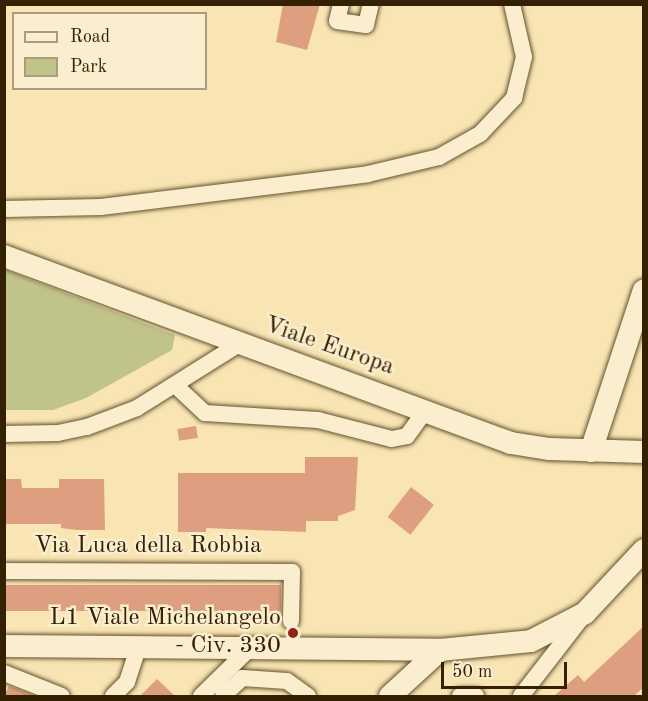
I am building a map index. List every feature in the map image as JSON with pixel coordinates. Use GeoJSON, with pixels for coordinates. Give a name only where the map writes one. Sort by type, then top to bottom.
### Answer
{"type":"FeatureCollection","features":[{"type":"Feature","properties":{"kind":"street"},"geometry":{"type":"LineString","coordinates":[[341,4],[336,21],[366,25],[371,4]]}},
{"type":"Feature","properties":{"kind":"street"},"geometry":{"type":"LineString","coordinates":[[4,209],[101,207],[368,174],[439,157],[480,134],[514,98],[524,57],[512,4]]}},
{"type":"Feature","properties":{"kind":"street","name":"Viale Europa"},"geometry":{"type":"LineString","coordinates":[[4,256],[511,443],[591,451],[644,452]]}},
{"type":"Feature","properties":{"kind":"street"},"geometry":{"type":"LineString","coordinates":[[591,451],[644,290]]}},
{"type":"Feature","properties":{"kind":"street"},"geometry":{"type":"LineString","coordinates":[[4,434],[58,433],[87,427],[137,408],[176,386],[239,344]]}},
{"type":"Feature","properties":{"kind":"street"},"geometry":{"type":"LineString","coordinates":[[176,386],[205,413],[318,420],[392,439],[407,436],[426,410]]}},
{"type":"Feature","properties":{"kind":"street"},"geometry":{"type":"LineString","coordinates":[[521,696],[585,613],[644,550]]}},
{"type":"Feature","properties":{"kind":"street","name":"Via Luca della Robbia"},"geometry":{"type":"LineString","coordinates":[[4,571],[292,572],[291,621]]}},
{"type":"Feature","properties":{"kind":"street"},"geometry":{"type":"LineString","coordinates":[[4,646],[440,650],[531,641],[585,613]]}},
{"type":"Feature","properties":{"kind":"street"},"geometry":{"type":"LineString","coordinates":[[113,696],[127,682],[138,648]]}},
{"type":"Feature","properties":{"kind":"street"},"geometry":{"type":"LineString","coordinates":[[201,696],[250,648]]}},
{"type":"Feature","properties":{"kind":"street"},"geometry":{"type":"LineString","coordinates":[[390,696],[440,650]]}},
{"type":"Feature","properties":{"kind":"street"},"geometry":{"type":"LineString","coordinates":[[5,672],[62,696]]}},
{"type":"Feature","properties":{"kind":"street"},"geometry":{"type":"LineString","coordinates":[[224,696],[242,678],[287,681],[308,696]]}},
{"type":"Feature","properties":{"kind":"street"},"geometry":{"type":"LineString","coordinates":[[460,696],[476,696]]}},
{"type":"Feature","properties":{"kind":"green space"},"geometry":{"type":"Polygon","coordinates":[[[5,270],[175,335],[172,350],[86,398],[53,410],[5,410],[5,270]]]}},
{"type":"Feature","properties":{"kind":"building"},"geometry":{"type":"Polygon","coordinates":[[[283,4],[320,4],[307,50],[276,42],[283,4]]]}},
{"type":"Feature","properties":{"kind":"building"},"geometry":{"type":"Polygon","coordinates":[[[196,426],[198,438],[179,441],[177,429],[196,426]]]}},
{"type":"Feature","properties":{"kind":"building"},"geometry":{"type":"Polygon","coordinates":[[[305,457],[358,457],[355,510],[338,516],[338,521],[306,521],[306,532],[206,528],[206,532],[178,532],[178,473],[305,473],[305,457]]]}},
{"type":"Feature","properties":{"kind":"building"},"geometry":{"type":"Polygon","coordinates":[[[4,479],[21,479],[22,488],[59,488],[59,479],[104,479],[105,530],[61,528],[61,524],[4,524],[4,479]]]}},
{"type":"Feature","properties":{"kind":"building"},"geometry":{"type":"Polygon","coordinates":[[[411,487],[434,505],[410,535],[388,517],[411,487]]]}},
{"type":"Feature","properties":{"kind":"building"},"geometry":{"type":"Polygon","coordinates":[[[4,585],[281,585],[281,611],[4,611],[4,585]]]}},
{"type":"Feature","properties":{"kind":"building"},"geometry":{"type":"Polygon","coordinates":[[[644,626],[644,687],[634,696],[554,696],[578,675],[584,682],[644,626]]]}},
{"type":"Feature","properties":{"kind":"building"},"geometry":{"type":"Polygon","coordinates":[[[157,679],[175,696],[140,696],[157,679]]]}},
{"type":"Feature","properties":{"kind":"building"},"geometry":{"type":"Polygon","coordinates":[[[9,686],[35,696],[4,696],[9,686]]]}},
{"type":"Feature","properties":{"kind":"place","name":"L1 Viale Michelangelo - Civ. 330"},"geometry":{"type":"Point","coordinates":[293,633]}}]}
